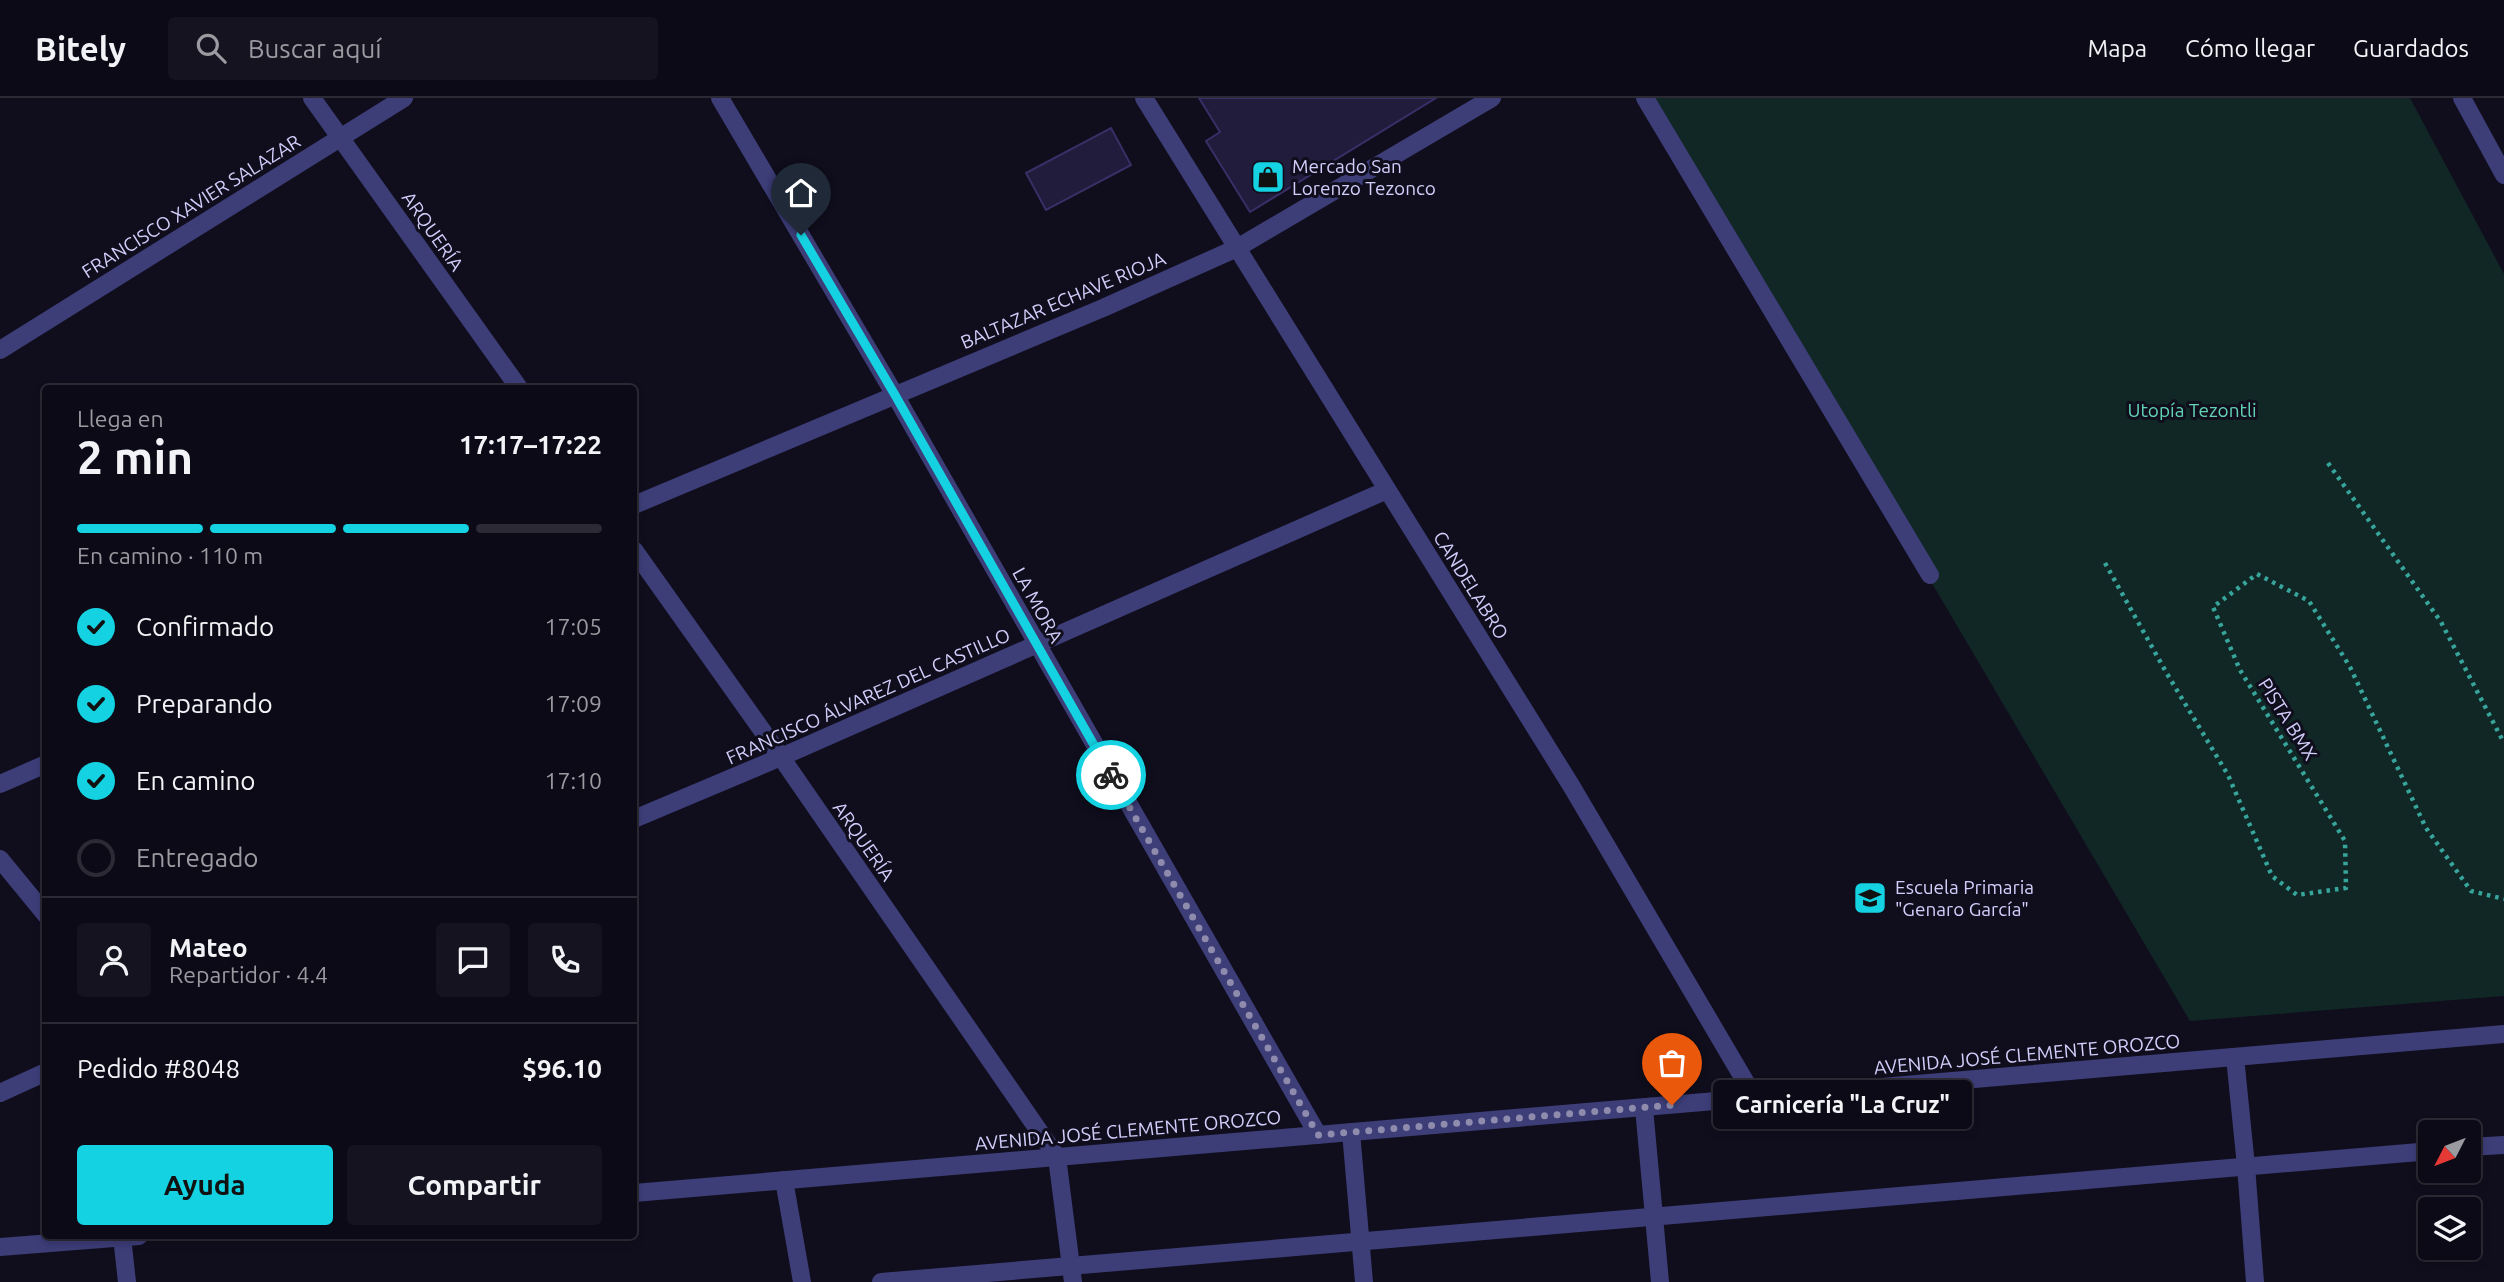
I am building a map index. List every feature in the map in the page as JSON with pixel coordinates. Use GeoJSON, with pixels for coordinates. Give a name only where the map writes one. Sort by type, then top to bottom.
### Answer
{"type":"FeatureCollection","features":[{"type":"Feature","properties":{"kind":"street","name":"ARQUERÍA"},"geometry":{"type":"LineString","coordinates":[[312,98],[517,385]]}},
{"type":"Feature","properties":{"kind":"street","name":"FRANCISCO XAVIER SALAZAR"},"geometry":{"type":"LineString","coordinates":[[0,350],[404,98]]}},
{"type":"Feature","properties":{"kind":"street","name":"LA MORA"},"geometry":{"type":"LineString","coordinates":[[720,98],[895,395],[1318,1135]]}},
{"type":"Feature","properties":{"kind":"street","name":"CANDELABRO"},"geometry":{"type":"LineString","coordinates":[[1144,98],[1572,787],[1755,1098]]}},
{"type":"Feature","properties":{"kind":"street","name":"BALTAZAR ECHAVE RIOJA"},"geometry":{"type":"LineString","coordinates":[[637,504],[1103,308],[1237,248],[1492,98]]}},
{"type":"Feature","properties":{"kind":"street"},"geometry":{"type":"LineString","coordinates":[[1645,98],[1930,575]]}},
{"type":"Feature","properties":{"kind":"street"},"geometry":{"type":"LineString","coordinates":[[2462,98],[2504,175]]}},
{"type":"Feature","properties":{"kind":"street","name":"FRANCISCO ÁLVAREZ DEL CASTILLO"},"geometry":{"type":"LineString","coordinates":[[637,818],[1387,490]]}},
{"type":"Feature","properties":{"kind":"street","name":"ARQUERÍA"},"geometry":{"type":"LineString","coordinates":[[637,554],[781,757],[1057,1157]]}},
{"type":"Feature","properties":{"kind":"street"},"geometry":{"type":"LineString","coordinates":[[0,784],[42,766]]}},
{"type":"Feature","properties":{"kind":"street"},"geometry":{"type":"LineString","coordinates":[[0,859],[42,910]]}},
{"type":"Feature","properties":{"kind":"street","name":"AVENIDA JOSÉ CLEMENTE OROZCO"},"geometry":{"type":"LineString","coordinates":[[637,1193],[2504,1034]]}},
{"type":"Feature","properties":{"kind":"street"},"geometry":{"type":"LineString","coordinates":[[2235,1057],[2255,1282]]}},
{"type":"Feature","properties":{"kind":"street"},"geometry":{"type":"LineString","coordinates":[[0,1093],[42,1074]]}},
{"type":"Feature","properties":{"kind":"street"},"geometry":{"type":"LineString","coordinates":[[1644,1108],[1660,1282]]}},
{"type":"Feature","properties":{"kind":"street"},"geometry":{"type":"LineString","coordinates":[[1351,1132],[1364,1282]]}},
{"type":"Feature","properties":{"kind":"street"},"geometry":{"type":"LineString","coordinates":[[2482,1146],[2504,1144]]}},
{"type":"Feature","properties":{"kind":"street"},"geometry":{"type":"LineString","coordinates":[[881,1282],[1072,1274],[1360,1243],[1656,1216],[2418,1152]]}},
{"type":"Feature","properties":{"kind":"street"},"geometry":{"type":"LineString","coordinates":[[1057,1157],[1072,1274]]}},
{"type":"Feature","properties":{"kind":"street"},"geometry":{"type":"LineString","coordinates":[[784,1180],[803,1282]]}},
{"type":"Feature","properties":{"kind":"street"},"geometry":{"type":"LineString","coordinates":[[0,1248],[98,1239]]}},
{"type":"Feature","properties":{"kind":"street"},"geometry":{"type":"LineString","coordinates":[[127,1282],[131,1239]]}},
{"type":"Feature","properties":{"kind":"path"},"geometry":{"type":"LineString","coordinates":[[2328,463],[2441,622],[2504,743]]}},
{"type":"Feature","properties":{"kind":"path","name":"PISTA BMX"},"geometry":{"type":"LineString","coordinates":[[2105,563],[2228,775],[2272,876],[2297,895],[2346,888],[2345,841],[2240,670],[2213,607],[2256,574],[2309,601],[2350,667],[2426,828],[2471,891],[2504,899]]}},
{"type":"Feature","properties":{"kind":"green space","name":"Utopía Tezontli"},"geometry":{"type":"Polygon","coordinates":[[[1646,98],[2410,98],[2504,274],[2504,996],[2190,1021],[1646,98]]]}},
{"type":"Feature","properties":{"kind":"building","name":"Mercado San Lorenzo Tezonco"},"geometry":{"type":"Polygon","coordinates":[[[1199,98],[1436,98],[1250,212],[1206,141],[1220,132],[1199,98]]]}},
{"type":"Feature","properties":{"kind":"building"},"geometry":{"type":"Polygon","coordinates":[[[1111,128],[1131,165],[1046,210],[1026,173],[1111,128]]]}},
{"type":"Feature","properties":{"kind":"way so far"},"geometry":{"type":"LineString","coordinates":[[1111,775],[1318,1135],[1672,1105]]}},
{"type":"Feature","properties":{"kind":"place","name":"Mercado San Lorenzo Tezonco"},"geometry":{"type":"Point","coordinates":[1268,177]}},
{"type":"Feature","properties":{"kind":"place","name":"Escuela Primaria \"Genaro García\""},"geometry":{"type":"Point","coordinates":[1870,898]}},
{"type":"Feature","properties":{"kind":"place","name":"Carnicería \"La Cruz\""},"geometry":{"type":"Point","coordinates":[1672,1105]}},
{"type":"Feature","properties":{"kind":"route"},"geometry":{"type":"LineString","coordinates":[[801,235],[1111,775]]}}]}
